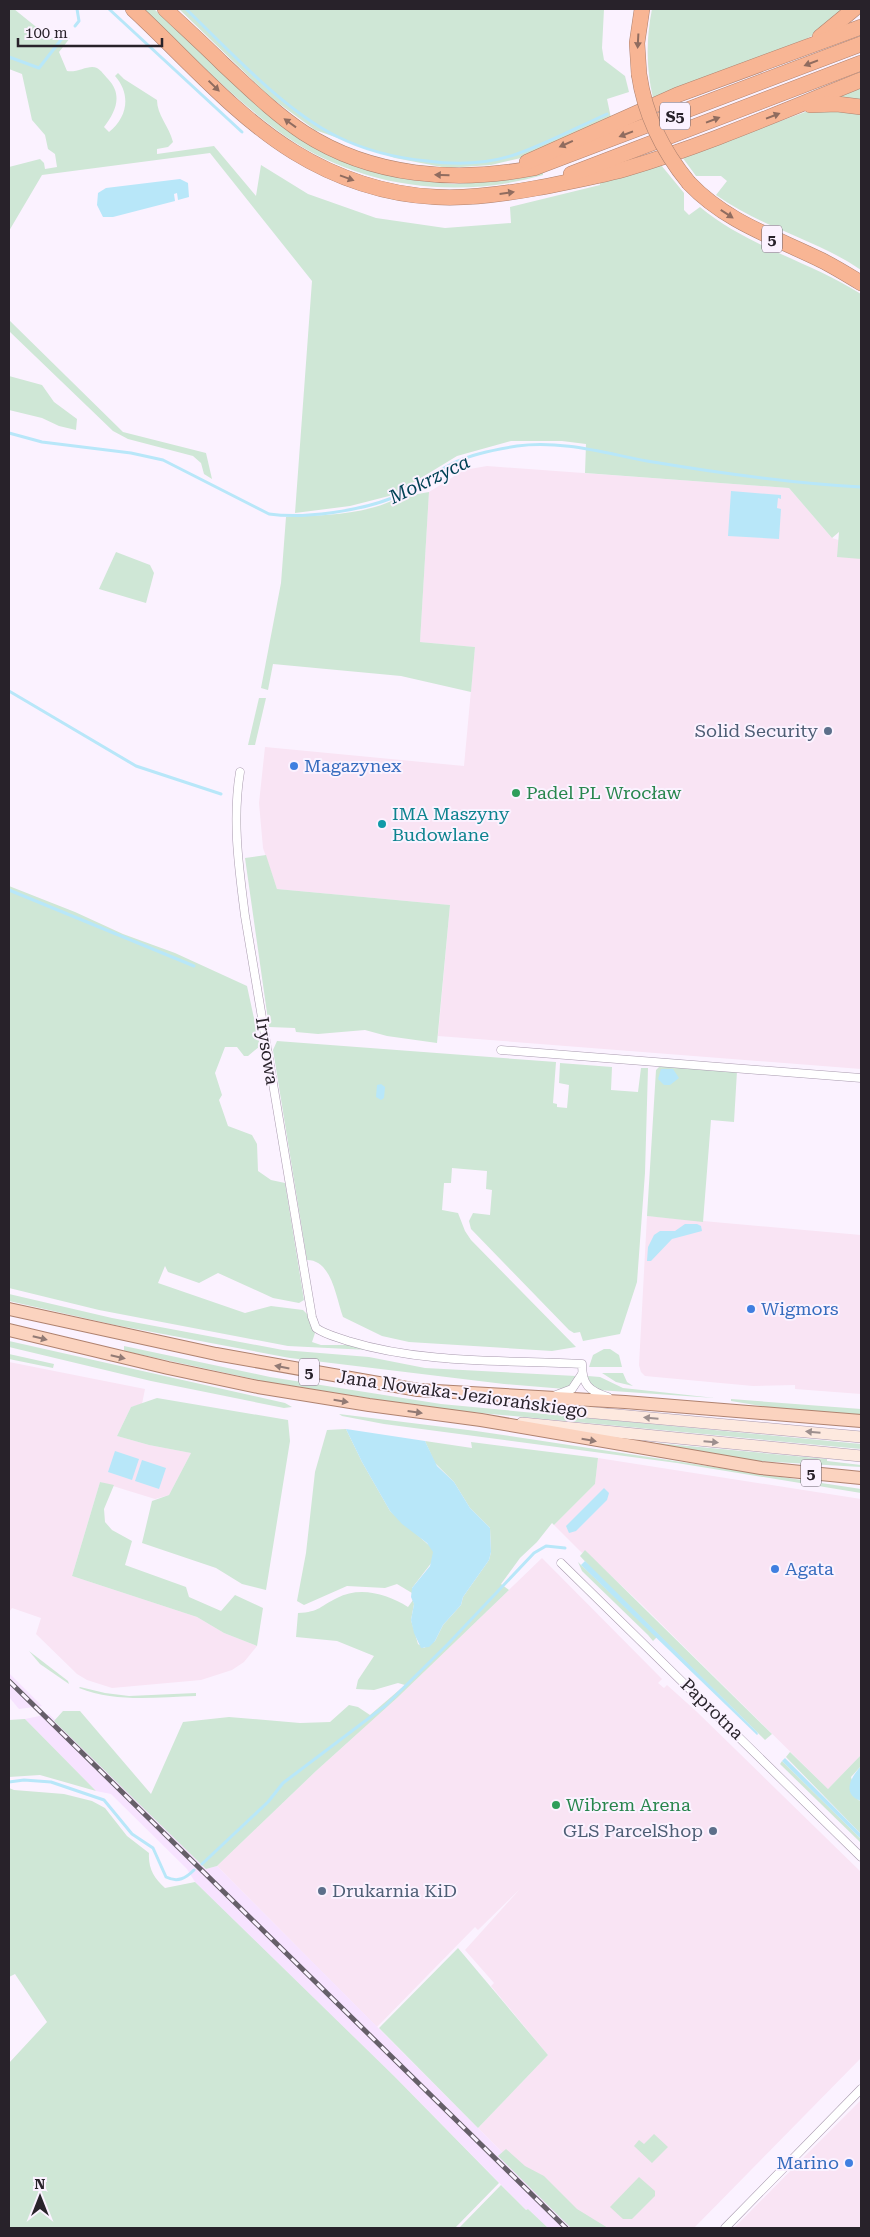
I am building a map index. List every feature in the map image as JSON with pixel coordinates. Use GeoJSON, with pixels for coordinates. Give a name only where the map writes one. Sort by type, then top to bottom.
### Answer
{"type":"FeatureCollection","features":[{"type":"Feature","properties":{"kind":"highway"},"geometry":{"type":"LineString","coordinates":[[133,9],[268,135],[296,154],[343,177],[394,192],[435,197],[475,197],[592,178],[638,165],[793,108],[861,80]]}},
{"type":"Feature","properties":{"kind":"highway"},"geometry":{"type":"LineString","coordinates":[[165,9],[263,102],[304,133],[371,164],[440,176],[490,174],[521,164],[651,106],[808,45],[861,27]]}},
{"type":"Feature","properties":{"kind":"highway","name":"5"},"geometry":{"type":"LineString","coordinates":[[642,9],[637,43],[638,74],[646,110],[658,138],[675,166],[689,183],[730,216],[773,239],[821,260],[861,283]]}},
{"type":"Feature","properties":{"kind":"highway"},"geometry":{"type":"LineString","coordinates":[[808,45],[854,9]]}},
{"type":"Feature","properties":{"kind":"highway","name":"S5"},"geometry":{"type":"LineString","coordinates":[[490,174],[534,168],[556,161],[859,45]]}},
{"type":"Feature","properties":{"kind":"highway","name":"S5"},"geometry":{"type":"LineString","coordinates":[[537,188],[861,63]]}},
{"type":"Feature","properties":{"kind":"highway"},"geometry":{"type":"LineString","coordinates":[[793,108],[825,104],[861,107]]}},
{"type":"Feature","properties":{"kind":"main road","name":"Jana Nowaka-Jeziorańskiego"},"geometry":{"type":"LineString","coordinates":[[9,1309],[151,1341],[295,1370],[418,1390],[504,1396]]}},
{"type":"Feature","properties":{"kind":"main road","name":"Jana Nowaka-Jeziorańskiego"},"geometry":{"type":"LineString","coordinates":[[9,1330],[168,1368],[258,1387],[369,1405],[481,1420]]}},
{"type":"Feature","properties":{"kind":"main road","name":"5"},"geometry":{"type":"LineString","coordinates":[[504,1396],[625,1402],[861,1420]]}},
{"type":"Feature","properties":{"kind":"main road","name":"5"},"geometry":{"type":"LineString","coordinates":[[481,1420],[761,1468],[861,1478]]}},
{"type":"Feature","properties":{"kind":"street","name":"Irysowa"},"geometry":{"type":"LineString","coordinates":[[240,772],[236,800],[237,850],[244,916],[312,1317],[316,1328],[328,1334],[361,1344],[406,1354],[452,1359],[582,1364],[582,1374]]}},
{"type":"Feature","properties":{"kind":"street"},"geometry":{"type":"LineString","coordinates":[[501,1050],[861,1078]]}},
{"type":"Feature","properties":{"kind":"street"},"geometry":{"type":"LineString","coordinates":[[546,1398],[572,1390],[582,1374]]}},
{"type":"Feature","properties":{"kind":"street"},"geometry":{"type":"LineString","coordinates":[[582,1374],[591,1391],[625,1402]]}},
{"type":"Feature","properties":{"kind":"street","name":"Jana Nowaka-Jeziorańskiego"},"geometry":{"type":"LineString","coordinates":[[504,1396],[563,1410],[861,1437]]}},
{"type":"Feature","properties":{"kind":"street","name":"Jana Nowaka-Jeziorańskiego"},"geometry":{"type":"LineString","coordinates":[[481,1420],[543,1424],[861,1456]]}},
{"type":"Feature","properties":{"kind":"street","name":"Paprotna"},"geometry":{"type":"LineString","coordinates":[[561,1563],[861,1857]]}},
{"type":"Feature","properties":{"kind":"street"},"geometry":{"type":"LineString","coordinates":[[725,2228],[861,2089]]}},
{"type":"Feature","properties":{"kind":"shaded area"},"geometry":{"type":"Polygon","coordinates":[[[487,466],[789,488],[832,538],[861,547],[861,1069],[438,1036],[450,905],[277,889],[263,848],[259,803],[265,747],[464,766],[475,647],[420,642],[429,492],[464,470],[487,466]]]}},
{"type":"Feature","properties":{"kind":"shaded area","name":"Wigmors"},"geometry":{"type":"Polygon","coordinates":[[[647,1216],[861,1235],[861,1394],[795,1389],[795,1385],[753,1386],[645,1376],[641,1372],[639,1365],[647,1216]]]}},
{"type":"Feature","properties":{"kind":"shaded area"},"geometry":{"type":"Polygon","coordinates":[[[9,1362],[145,1389],[142,1404],[131,1407],[117,1436],[149,1445],[191,1453],[169,1495],[155,1499],[100,1482],[72,1576],[197,1617],[224,1633],[257,1646],[244,1662],[232,1670],[201,1680],[112,1688],[87,1680],[77,1674],[36,1634],[41,1618],[12,1608],[9,1612],[9,1362]]]}},
{"type":"Feature","properties":{"kind":"shaded area"},"geometry":{"type":"Polygon","coordinates":[[[598,1458],[861,1499],[861,1755],[828,1789],[639,1602],[585,1551],[582,1553],[554,1525],[595,1484],[598,1458]]]}},
{"type":"Feature","properties":{"kind":"shaded area"},"geometry":{"type":"Polygon","coordinates":[[[542,1558],[662,1679],[658,1683],[664,1688],[667,1685],[696,1711],[861,1872],[861,2058],[694,2228],[582,2228],[569,2219],[478,2128],[548,2055],[491,1986],[494,1983],[465,1950],[520,1889],[478,1930],[475,1927],[377,2027],[217,1866],[316,1771],[397,1698],[542,1558]]]}},
{"type":"Feature","properties":{"kind":"shaded area"},"geometry":{"type":"Polygon","coordinates":[[[9,1673],[42,1706],[19,1709],[9,1697],[9,1673]]]}},
{"type":"Feature","properties":{"kind":"shaded area"},"geometry":{"type":"Polygon","coordinates":[[[49,1714],[206,1869],[217,1866],[569,2219],[582,2228],[548,2228],[528,2209],[526,2210],[394,2076],[195,1882],[187,1869],[111,1794],[96,1791],[25,1719],[49,1714]]]}},
{"type":"Feature","properties":{"kind":"shaded area"},"geometry":{"type":"Polygon","coordinates":[[[861,2100],[861,2228],[734,2228],[809,2152],[861,2100]]]}},
{"type":"Feature","properties":{"kind":"green space"},"geometry":{"type":"Polygon","coordinates":[[[9,9],[14,9],[40,30],[49,40],[62,32],[70,38],[59,52],[67,71],[94,67],[100,70],[113,85],[116,103],[112,115],[104,127],[109,132],[120,119],[125,105],[123,90],[115,76],[118,73],[124,79],[157,100],[159,111],[173,142],[168,147],[157,149],[157,154],[214,146],[256,196],[261,165],[308,194],[376,218],[445,228],[511,223],[510,207],[600,185],[600,181],[661,165],[684,193],[684,210],[689,215],[700,207],[738,233],[821,272],[861,294],[861,559],[837,557],[839,532],[832,538],[789,488],[585,473],[586,444],[562,441],[511,441],[457,456],[393,495],[350,506],[295,513],[312,281],[210,153],[42,175],[9,231],[9,167],[40,159],[44,163],[45,169],[57,167],[55,154],[48,149],[45,135],[32,120],[22,74],[9,69],[9,9]]]}},
{"type":"Feature","properties":{"kind":"green space"},"geometry":{"type":"Polygon","coordinates":[[[144,9],[154,9],[277,123],[304,141],[364,169],[412,180],[454,184],[496,181],[543,172],[543,175],[510,183],[477,187],[443,187],[377,178],[345,168],[314,154],[266,122],[212,75],[144,9]]]}},
{"type":"Feature","properties":{"kind":"green space"},"geometry":{"type":"Polygon","coordinates":[[[179,9],[604,9],[602,48],[604,60],[625,76],[629,92],[607,99],[611,118],[521,158],[491,165],[447,168],[395,158],[315,130],[270,97],[179,9]]]}},
{"type":"Feature","properties":{"kind":"green space"},"geometry":{"type":"Polygon","coordinates":[[[652,9],[847,9],[817,33],[806,39],[653,98],[648,54],[652,9]]]}},
{"type":"Feature","properties":{"kind":"green space"},"geometry":{"type":"Polygon","coordinates":[[[861,86],[861,101],[832,97],[861,86]]]}},
{"type":"Feature","properties":{"kind":"green space"},"geometry":{"type":"Polygon","coordinates":[[[808,111],[861,111],[861,270],[826,250],[752,216],[716,195],[727,181],[721,176],[696,176],[682,157],[808,111]]]}},
{"type":"Feature","properties":{"kind":"green space"},"geometry":{"type":"Polygon","coordinates":[[[9,320],[123,432],[206,453],[212,479],[204,474],[201,463],[193,456],[128,439],[113,431],[9,331],[9,320]]]}},
{"type":"Feature","properties":{"kind":"green space"},"geometry":{"type":"Polygon","coordinates":[[[9,376],[42,385],[54,402],[77,419],[76,430],[59,426],[42,418],[9,410],[9,376]]]}},
{"type":"Feature","properties":{"kind":"green space"},"geometry":{"type":"Polygon","coordinates":[[[408,492],[412,495],[429,492],[420,642],[475,647],[471,692],[401,676],[273,664],[268,690],[261,688],[281,583],[286,517],[334,514],[365,509],[395,500],[408,492]]]}},
{"type":"Feature","properties":{"kind":"green space"},"geometry":{"type":"Polygon","coordinates":[[[116,552],[150,565],[154,573],[146,603],[99,589],[116,552]]]}},
{"type":"Feature","properties":{"kind":"green space"},"geometry":{"type":"Polygon","coordinates":[[[259,698],[266,698],[255,745],[248,745],[259,698]]]}},
{"type":"Feature","properties":{"kind":"green space"},"geometry":{"type":"Polygon","coordinates":[[[266,855],[277,889],[450,905],[437,1043],[387,1036],[365,1030],[318,1034],[296,1032],[295,1028],[269,1027],[245,858],[266,855]]]}},
{"type":"Feature","properties":{"kind":"green space"},"geometry":{"type":"Polygon","coordinates":[[[9,886],[75,912],[123,934],[175,953],[247,986],[260,1046],[248,1056],[244,1056],[237,1047],[225,1047],[215,1073],[222,1095],[219,1100],[228,1126],[252,1135],[257,1144],[258,1171],[271,1180],[285,1183],[304,1300],[299,1303],[273,1298],[218,1273],[199,1283],[168,1272],[165,1266],[158,1283],[245,1313],[271,1306],[303,1310],[307,1314],[315,1333],[312,1342],[321,1345],[349,1345],[368,1350],[288,1346],[99,1310],[9,1288],[9,886]]]}},
{"type":"Feature","properties":{"kind":"green space"},"geometry":{"type":"Polygon","coordinates":[[[277,1041],[556,1062],[553,1103],[557,1104],[557,1107],[567,1108],[569,1085],[559,1083],[560,1063],[612,1067],[611,1090],[638,1092],[641,1068],[648,1068],[645,1173],[637,1282],[620,1334],[583,1341],[580,1332],[574,1333],[569,1330],[471,1229],[469,1221],[473,1213],[490,1215],[492,1190],[486,1189],[487,1171],[452,1168],[451,1183],[444,1183],[442,1210],[458,1213],[465,1231],[471,1240],[576,1347],[552,1351],[409,1342],[382,1336],[343,1317],[328,1273],[322,1266],[307,1260],[273,1050],[277,1041]]]}},
{"type":"Feature","properties":{"kind":"green space"},"geometry":{"type":"Polygon","coordinates":[[[661,1065],[737,1071],[734,1122],[711,1120],[703,1222],[647,1216],[656,1070],[661,1065]]]}},
{"type":"Feature","properties":{"kind":"green space"},"geometry":{"type":"Polygon","coordinates":[[[9,1294],[112,1318],[283,1350],[369,1357],[425,1368],[576,1376],[573,1384],[565,1389],[504,1384],[290,1358],[115,1325],[9,1301],[9,1294]]]}},
{"type":"Feature","properties":{"kind":"green space"},"geometry":{"type":"Polygon","coordinates":[[[9,1341],[285,1403],[292,1407],[284,1408],[151,1381],[9,1347],[9,1341]]]}},
{"type":"Feature","properties":{"kind":"green space"},"geometry":{"type":"Polygon","coordinates":[[[124,1346],[270,1377],[441,1404],[861,1444],[861,1449],[438,1409],[267,1382],[124,1351],[124,1346]]]}},
{"type":"Feature","properties":{"kind":"green space"},"geometry":{"type":"Polygon","coordinates":[[[604,1349],[610,1349],[619,1355],[622,1367],[589,1367],[593,1355],[604,1349]]]}},
{"type":"Feature","properties":{"kind":"green space"},"geometry":{"type":"Polygon","coordinates":[[[9,1354],[54,1364],[53,1368],[9,1359],[9,1354]]]}},
{"type":"Feature","properties":{"kind":"green space"},"geometry":{"type":"Polygon","coordinates":[[[602,1373],[623,1373],[627,1382],[633,1386],[616,1382],[602,1373]]]}},
{"type":"Feature","properties":{"kind":"green space"},"geometry":{"type":"Polygon","coordinates":[[[588,1376],[600,1377],[623,1388],[715,1398],[598,1390],[589,1382],[588,1376]]]}},
{"type":"Feature","properties":{"kind":"green space"},"geometry":{"type":"Polygon","coordinates":[[[157,1398],[288,1420],[290,1441],[266,1590],[242,1584],[216,1568],[142,1543],[152,1501],[169,1495],[191,1453],[149,1445],[117,1436],[131,1407],[157,1398]]]}},
{"type":"Feature","properties":{"kind":"green space"},"geometry":{"type":"Polygon","coordinates":[[[731,1399],[861,1409],[861,1415],[767,1407],[731,1401],[731,1399]]]}},
{"type":"Feature","properties":{"kind":"green space"},"geometry":{"type":"Polygon","coordinates":[[[339,1414],[476,1431],[861,1489],[861,1493],[677,1463],[384,1424],[339,1414]]]}},
{"type":"Feature","properties":{"kind":"green space"},"geometry":{"type":"Polygon","coordinates":[[[346,1429],[362,1462],[390,1511],[432,1548],[434,1554],[432,1562],[412,1588],[412,1593],[397,1584],[385,1588],[347,1586],[304,1605],[297,1601],[306,1553],[315,1472],[327,1430],[346,1429]]]}},
{"type":"Feature","properties":{"kind":"green space"},"geometry":{"type":"Polygon","coordinates":[[[425,1441],[472,1448],[471,1442],[598,1458],[595,1484],[554,1525],[552,1523],[537,1542],[520,1558],[501,1584],[509,1590],[397,1698],[316,1771],[217,1866],[206,1869],[54,1721],[63,1711],[80,1711],[151,1794],[183,1722],[229,1717],[300,1723],[330,1722],[349,1705],[358,1707],[370,1715],[405,1685],[398,1683],[374,1690],[356,1689],[358,1680],[374,1656],[337,1641],[296,1637],[298,1613],[316,1610],[346,1594],[373,1593],[391,1598],[408,1607],[413,1600],[411,1620],[418,1644],[424,1648],[435,1641],[443,1625],[461,1605],[463,1597],[489,1560],[491,1552],[490,1528],[470,1508],[454,1482],[435,1463],[425,1441]]]}},
{"type":"Feature","properties":{"kind":"green space"},"geometry":{"type":"Polygon","coordinates":[[[635,1441],[827,1459],[827,1461],[861,1465],[861,1467],[756,1461],[635,1441]]]}},
{"type":"Feature","properties":{"kind":"green space"},"geometry":{"type":"Polygon","coordinates":[[[100,1482],[114,1485],[104,1509],[105,1522],[112,1530],[132,1541],[125,1565],[186,1587],[189,1597],[221,1611],[235,1595],[263,1608],[257,1646],[224,1633],[197,1617],[72,1576],[100,1482]]]}},
{"type":"Feature","properties":{"kind":"green space"},"geometry":{"type":"Polygon","coordinates":[[[585,1550],[772,1734],[765,1740],[592,1569],[580,1556],[585,1550]]]}},
{"type":"Feature","properties":{"kind":"green space"},"geometry":{"type":"Polygon","coordinates":[[[578,1562],[657,1637],[653,1641],[582,1571],[578,1562]]]}},
{"type":"Feature","properties":{"kind":"green space"},"geometry":{"type":"Polygon","coordinates":[[[29,1651],[68,1681],[69,1684],[40,1664],[29,1651]]]}},
{"type":"Feature","properties":{"kind":"green space"},"geometry":{"type":"Polygon","coordinates":[[[80,1687],[129,1696],[196,1693],[196,1696],[137,1698],[108,1696],[93,1693],[80,1687]]]}},
{"type":"Feature","properties":{"kind":"green space"},"geometry":{"type":"Polygon","coordinates":[[[25,1719],[96,1791],[40,1775],[9,1777],[9,1720],[25,1719]]]}},
{"type":"Feature","properties":{"kind":"green space"},"geometry":{"type":"Polygon","coordinates":[[[790,1752],[828,1789],[861,1755],[861,1766],[851,1777],[858,1800],[861,1801],[861,1834],[786,1757],[790,1752]]]}},
{"type":"Feature","properties":{"kind":"green space"},"geometry":{"type":"Polygon","coordinates":[[[782,1761],[861,1839],[861,1843],[780,1764],[782,1761]]]}},
{"type":"Feature","properties":{"kind":"green space"},"geometry":{"type":"Polygon","coordinates":[[[9,1788],[64,1794],[92,1801],[105,1808],[127,1836],[149,1853],[152,1872],[165,1888],[195,1882],[394,2076],[499,2183],[455,2228],[9,2228],[9,2063],[47,2022],[15,1974],[9,1977],[9,1788]]]}},
{"type":"Feature","properties":{"kind":"green space"},"geometry":{"type":"Polygon","coordinates":[[[458,1948],[548,2055],[478,2128],[379,2028],[458,1948]]]}},
{"type":"Feature","properties":{"kind":"green space"},"geometry":{"type":"Polygon","coordinates":[[[654,2134],[668,2147],[652,2163],[634,2146],[639,2140],[644,2144],[654,2134]]]}},
{"type":"Feature","properties":{"kind":"green space"},"geometry":{"type":"Polygon","coordinates":[[[506,2149],[525,2166],[544,2176],[577,2209],[608,2228],[571,2228],[498,2156],[506,2149]]]}},
{"type":"Feature","properties":{"kind":"green space"},"geometry":{"type":"Polygon","coordinates":[[[639,2177],[655,2191],[655,2196],[632,2219],[623,2219],[610,2207],[639,2177]]]}},
{"type":"Feature","properties":{"kind":"green space"},"geometry":{"type":"Polygon","coordinates":[[[501,2185],[526,2210],[528,2209],[548,2228],[459,2228],[501,2185]]]}},
{"type":"Feature","properties":{"kind":"water"},"geometry":{"type":"Polygon","coordinates":[[[180,179],[188,183],[189,197],[178,200],[177,193],[174,194],[175,201],[113,217],[103,217],[97,205],[98,193],[106,188],[180,179]]]}},
{"type":"Feature","properties":{"kind":"water"},"geometry":{"type":"Polygon","coordinates":[[[731,491],[781,495],[781,499],[778,498],[777,508],[781,509],[779,539],[728,536],[731,491]]]}},
{"type":"Feature","properties":{"kind":"water"},"geometry":{"type":"Polygon","coordinates":[[[661,1069],[673,1069],[679,1078],[670,1085],[664,1085],[658,1079],[661,1069]]]}},
{"type":"Feature","properties":{"kind":"water"},"geometry":{"type":"Polygon","coordinates":[[[381,1084],[385,1087],[384,1098],[381,1100],[376,1097],[377,1085],[381,1084]]]}},
{"type":"Feature","properties":{"kind":"water"},"geometry":{"type":"Polygon","coordinates":[[[685,1224],[697,1224],[701,1226],[702,1231],[672,1239],[651,1261],[647,1261],[648,1247],[654,1235],[660,1231],[675,1231],[685,1224]]]}},
{"type":"Feature","properties":{"kind":"water"},"geometry":{"type":"Polygon","coordinates":[[[346,1429],[425,1441],[437,1466],[454,1482],[470,1508],[490,1528],[491,1552],[489,1560],[463,1597],[461,1605],[443,1625],[435,1641],[429,1647],[421,1648],[414,1633],[411,1620],[414,1604],[411,1597],[412,1588],[430,1566],[433,1552],[427,1543],[402,1524],[390,1511],[362,1462],[346,1429]]]}},
{"type":"Feature","properties":{"kind":"water"},"geometry":{"type":"Polygon","coordinates":[[[115,1451],[139,1459],[132,1480],[108,1472],[115,1451]]]}},
{"type":"Feature","properties":{"kind":"water"},"geometry":{"type":"Polygon","coordinates":[[[142,1460],[166,1468],[159,1489],[135,1481],[142,1460]]]}},
{"type":"Feature","properties":{"kind":"water"},"geometry":{"type":"Polygon","coordinates":[[[604,1488],[609,1493],[607,1500],[576,1531],[569,1533],[566,1526],[604,1488]]]}},
{"type":"Feature","properties":{"kind":"water"},"geometry":{"type":"Polygon","coordinates":[[[585,1561],[757,1732],[757,1735],[581,1565],[585,1561]]]}},
{"type":"Feature","properties":{"kind":"water"},"geometry":{"type":"Polygon","coordinates":[[[785,1758],[861,1834],[861,1839],[782,1761],[785,1758]]]}},
{"type":"Feature","properties":{"kind":"water"},"geometry":{"type":"Polygon","coordinates":[[[861,1766],[861,1801],[851,1794],[850,1785],[851,1780],[861,1766]]]}},
{"type":"Feature","properties":{"kind":"waterway"},"geometry":{"type":"LineString","coordinates":[[75,26],[79,21],[77,9]]}},
{"type":"Feature","properties":{"kind":"waterway"},"geometry":{"type":"LineString","coordinates":[[109,9],[242,132]]}},
{"type":"Feature","properties":{"kind":"waterway"},"geometry":{"type":"LineString","coordinates":[[186,9],[257,78],[296,111],[336,136],[380,153],[415,160],[450,163],[495,160],[529,150],[607,114]]}},
{"type":"Feature","properties":{"kind":"waterway"},"geometry":{"type":"LineString","coordinates":[[9,57],[39,68],[64,36]]}},
{"type":"Feature","properties":{"kind":"waterway","name":"Mokrzyca"},"geometry":{"type":"LineString","coordinates":[[9,433],[42,442],[131,453],[163,460],[269,514],[283,515],[332,513],[379,503],[400,494],[465,458],[494,450],[533,445],[582,448],[700,470],[754,477],[861,487]]}},
{"type":"Feature","properties":{"kind":"waterway"},"geometry":{"type":"LineString","coordinates":[[9,691],[136,766],[221,794]]}},
{"type":"Feature","properties":{"kind":"waterway"},"geometry":{"type":"LineString","coordinates":[[9,890],[194,966]]}},
{"type":"Feature","properties":{"kind":"waterway"},"geometry":{"type":"LineString","coordinates":[[202,1864],[268,1802],[283,1783],[385,1706],[448,1644],[534,1553],[546,1546],[565,1548]]}},
{"type":"Feature","properties":{"kind":"waterway"},"geometry":{"type":"LineString","coordinates":[[9,1782],[24,1780],[51,1782],[104,1800],[132,1834],[153,1848],[166,1877],[178,1880],[194,1870]]}},
{"type":"Feature","properties":{"kind":"railway"},"geometry":{"type":"LineString","coordinates":[[9,1681],[566,2228]]}},
{"type":"Feature","properties":{"kind":"place","name":"Solid Security"},"geometry":{"type":"Point","coordinates":[828,731]}},
{"type":"Feature","properties":{"kind":"place","name":"Magazynex"},"geometry":{"type":"Point","coordinates":[294,766]}},
{"type":"Feature","properties":{"kind":"place","name":"Padel PL Wrocław"},"geometry":{"type":"Point","coordinates":[516,793]}},
{"type":"Feature","properties":{"kind":"place","name":"IMA Maszyny Budowlane"},"geometry":{"type":"Point","coordinates":[382,824]}},
{"type":"Feature","properties":{"kind":"place","name":"Wigmors"},"geometry":{"type":"Point","coordinates":[751,1309]}},
{"type":"Feature","properties":{"kind":"place","name":"Agata"},"geometry":{"type":"Point","coordinates":[775,1569]}},
{"type":"Feature","properties":{"kind":"place","name":"Wibrem Arena"},"geometry":{"type":"Point","coordinates":[556,1805]}},
{"type":"Feature","properties":{"kind":"place","name":"GLS ParcelShop"},"geometry":{"type":"Point","coordinates":[713,1831]}},
{"type":"Feature","properties":{"kind":"place","name":"Drukarnia KiD"},"geometry":{"type":"Point","coordinates":[322,1891]}},
{"type":"Feature","properties":{"kind":"place","name":"Marino"},"geometry":{"type":"Point","coordinates":[849,2163]}}]}
